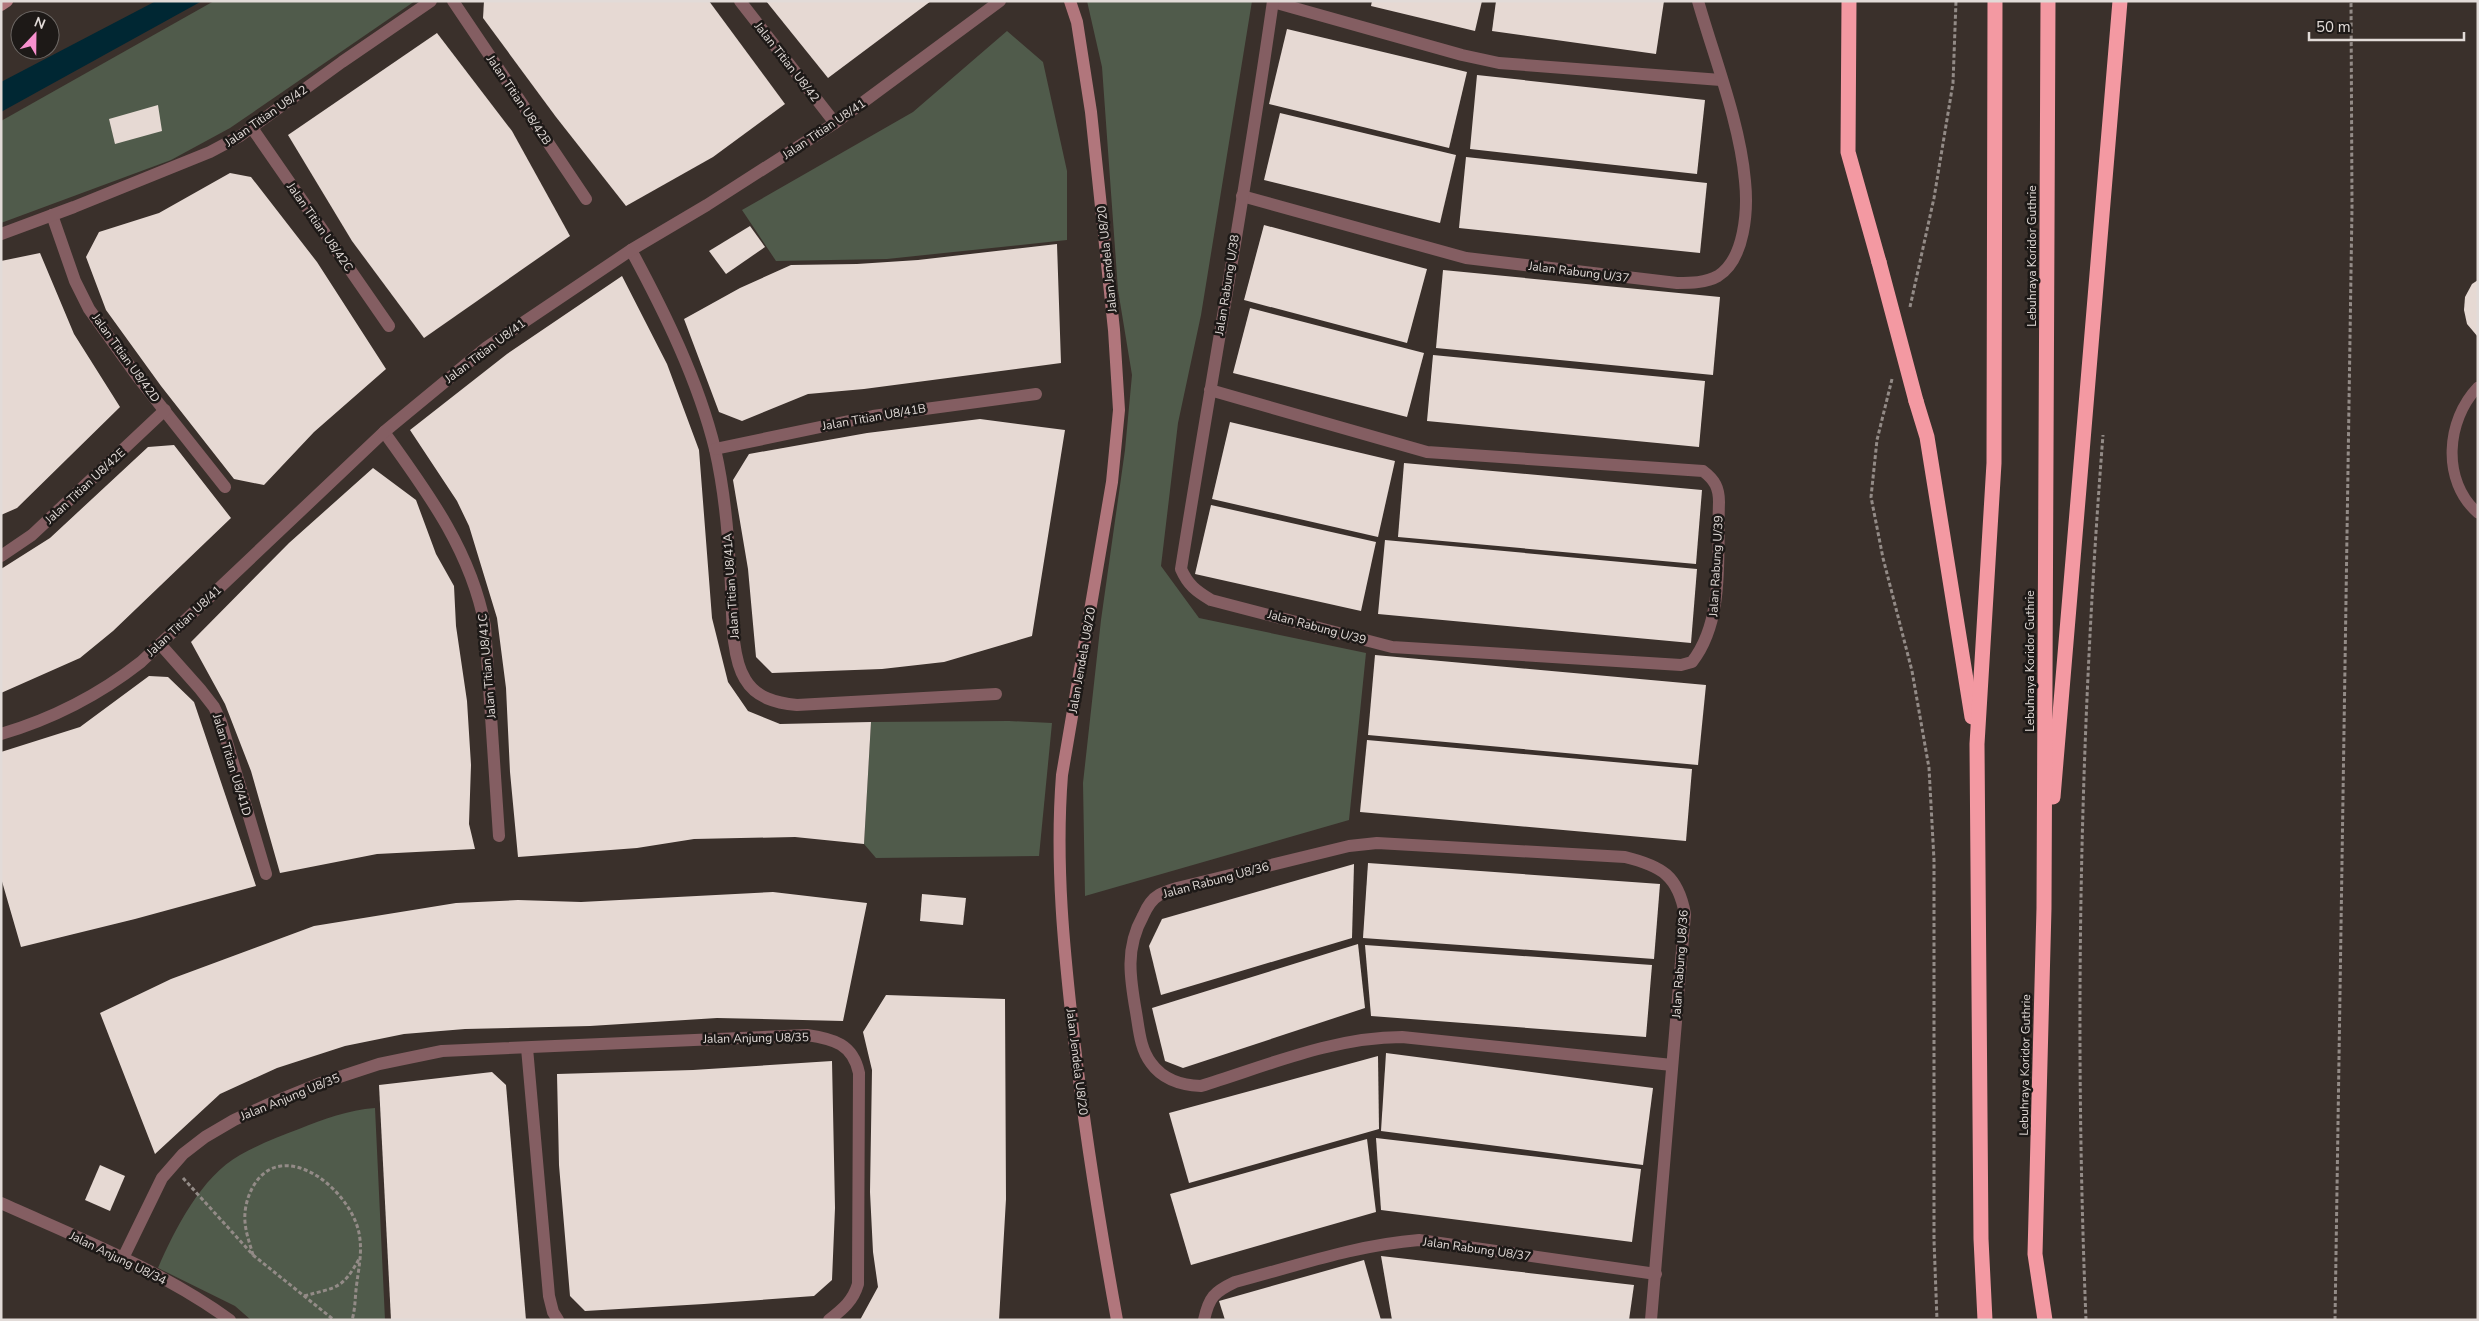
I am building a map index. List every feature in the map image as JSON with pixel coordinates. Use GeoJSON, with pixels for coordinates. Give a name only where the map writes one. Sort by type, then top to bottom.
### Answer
{"type":"FeatureCollection","features":[{"type":"Feature","properties":{"kind":"highway"},"geometry":{"type":"LineString","coordinates":[[1849,1],[1848,152],[1927,437],[1977,744]]}},
{"type":"Feature","properties":{"kind":"highway"},"geometry":{"type":"LineString","coordinates":[[1985,1320],[1981,1238],[1977,744],[1994,464],[1995,1]]}},
{"type":"Feature","properties":{"kind":"highway","name":"Lebuhraya Koridor Guthrie"},"geometry":{"type":"LineString","coordinates":[[2044,1320],[2035,1254],[2044,908],[2048,1]]}},
{"type":"Feature","properties":{"kind":"highway"},"geometry":{"type":"LineString","coordinates":[[2044,908],[2120,1]]}},
{"type":"Feature","properties":{"kind":"street"},"geometry":{"type":"LineString","coordinates":[[1,4],[7,1]]}},
{"type":"Feature","properties":{"kind":"street","name":"Jalan Titian U8/42"},"geometry":{"type":"LineString","coordinates":[[1,234],[210,152],[252,128],[342,62],[431,1]]}},
{"type":"Feature","properties":{"kind":"street","name":"Jalan Titian U8/42B"},"geometry":{"type":"LineString","coordinates":[[453,1],[586,199]]}},
{"type":"Feature","properties":{"kind":"street","name":"Jalan Titian U8/42"},"geometry":{"type":"LineString","coordinates":[[740,1],[835,123]]}},
{"type":"Feature","properties":{"kind":"street","name":"Jalan Titian U8/41"},"geometry":{"type":"LineString","coordinates":[[1,734],[27,726],[93,695],[120,679],[160,644],[384,432],[487,347],[631,250],[707,205],[835,123],[1000,1]]}},
{"type":"Feature","properties":{"kind":"street","name":"Jalan Jendela U8/20"},"geometry":{"type":"LineString","coordinates":[[1070,1],[1077,22],[1091,112],[1114,330],[1119,410],[1112,482],[1062,775],[1059,836],[1060,904],[1079,1086],[1117,1320]]}},
{"type":"Feature","properties":{"kind":"street","name":"Jalan Rabung U/37"},"geometry":{"type":"LineString","coordinates":[[1242,196],[1466,258],[1677,284],[1698,282],[1718,276],[1738,249],[1743,229],[1745,181],[1734,125],[1698,1]]}},
{"type":"Feature","properties":{"kind":"street"},"geometry":{"type":"LineString","coordinates":[[1273,2],[1462,55],[1499,63],[1721,80]]}},
{"type":"Feature","properties":{"kind":"street","name":"Jalan Rabung U/38"},"geometry":{"type":"LineString","coordinates":[[1181,569],[1273,2]]}},
{"type":"Feature","properties":{"kind":"street","name":"Jalan Titian U8/42C"},"geometry":{"type":"LineString","coordinates":[[252,128],[389,326]]}},
{"type":"Feature","properties":{"kind":"street","name":"Jalan Titian U8/42D"},"geometry":{"type":"LineString","coordinates":[[52,215],[82,296],[137,376],[226,487]]}},
{"type":"Feature","properties":{"kind":"street","name":"Jalan Titian U8/41A"},"geometry":{"type":"LineString","coordinates":[[631,250],[664,310],[715,449],[727,530],[735,642],[744,678],[753,689],[778,703],[797,705],[996,694]]}},
{"type":"Feature","properties":{"kind":"street","name":"Jalan Rabung U/39"},"geometry":{"type":"LineString","coordinates":[[1181,569],[1191,588],[1211,600],[1392,647],[1682,665],[1692,662],[1701,652],[1714,619],[1719,490],[1712,478],[1703,471],[1427,452],[1210,390]]}},
{"type":"Feature","properties":{"kind":"street","name":"Jalan Titian U8/41B"},"geometry":{"type":"LineString","coordinates":[[715,449],[873,416],[1036,394]]}},
{"type":"Feature","properties":{"kind":"street","name":"Jalan Titian U8/42E"},"geometry":{"type":"LineString","coordinates":[[1,556],[32,535],[164,410]]}},
{"type":"Feature","properties":{"kind":"street","name":"Jalan Titian U8/41C"},"geometry":{"type":"LineString","coordinates":[[384,432],[446,521],[474,579],[481,603],[486,626],[499,836]]}},
{"type":"Feature","properties":{"kind":"street","name":"Jalan Titian U8/41D"},"geometry":{"type":"LineString","coordinates":[[160,644],[214,707],[221,722],[266,874]]}},
{"type":"Feature","properties":{"kind":"street","name":"Jalan Rabung U8/36"},"geometry":{"type":"LineString","coordinates":[[1651,1320],[1685,914],[1682,895],[1672,879],[1660,869],[1625,857],[1378,843],[1349,846],[1177,888],[1158,895],[1146,910],[1135,929],[1130,949],[1129,970],[1142,1045],[1151,1063],[1163,1076],[1181,1085],[1201,1086],[1342,1043],[1370,1037],[1402,1037],[1672,1065]]}},
{"type":"Feature","properties":{"kind":"street","name":"Jalan Anjung U8/35"},"geometry":{"type":"LineString","coordinates":[[123,1258],[162,1178],[172,1166],[205,1137],[234,1120],[318,1084],[379,1064],[442,1051],[617,1042],[807,1036],[837,1042],[849,1050],[857,1060],[859,1073],[858,1284],[855,1295],[845,1308],[829,1320]]}},
{"type":"Feature","properties":{"kind":"street"},"geometry":{"type":"LineString","coordinates":[[526,1048],[549,1296],[553,1312],[558,1320]]}},
{"type":"Feature","properties":{"kind":"street","name":"Jalan Anjung U8/34"},"geometry":{"type":"LineString","coordinates":[[1,1204],[123,1258],[208,1304],[230,1320]]}},
{"type":"Feature","properties":{"kind":"street","name":"Jalan Rabung U8/37"},"geometry":{"type":"LineString","coordinates":[[1204,1320],[1208,1302],[1219,1290],[1235,1282],[1392,1242],[1419,1240],[1656,1274]]}},
{"type":"Feature","properties":{"kind":"lane"},"geometry":{"type":"LineString","coordinates":[[2478,387],[2472,393],[2456,422],[2451,452],[2459,486],[2471,507],[2478,513]]}},
{"type":"Feature","properties":{"kind":"path"},"geometry":{"type":"LineString","coordinates":[[1910,310],[1934,198],[1953,83],[1956,1]]}},
{"type":"Feature","properties":{"kind":"path"},"geometry":{"type":"LineString","coordinates":[[2335,1320],[2352,207],[2351,1]]}},
{"type":"Feature","properties":{"kind":"path"},"geometry":{"type":"LineString","coordinates":[[1894,372],[1877,440],[1871,497],[1883,558],[1912,671],[1929,768],[1934,860],[1934,1240],[1937,1320]]}},
{"type":"Feature","properties":{"kind":"path"},"geometry":{"type":"LineString","coordinates":[[2086,1320],[2081,1036],[2082,853],[2091,591],[2104,433]]}},
{"type":"Feature","properties":{"kind":"path"},"geometry":{"type":"LineString","coordinates":[[172,1166],[253,1255],[334,1320]]}},
{"type":"Feature","properties":{"kind":"path"},"geometry":{"type":"LineString","coordinates":[[253,1255],[247,1236],[245,1220],[251,1192],[257,1179],[269,1170],[280,1166],[296,1167],[310,1173],[334,1189],[347,1204],[356,1220],[360,1257],[352,1320]]}},
{"type":"Feature","properties":{"kind":"path"},"geometry":{"type":"LineString","coordinates":[[303,1296],[337,1287],[348,1279],[360,1257]]}},
{"type":"Feature","properties":{"kind":"green space"},"geometry":{"type":"Polygon","coordinates":[[[214,1],[415,1],[230,128],[171,160],[1,223],[1,121],[214,1]]]}},
{"type":"Feature","properties":{"kind":"green space"},"geometry":{"type":"Polygon","coordinates":[[[1087,1],[1252,1],[1201,315],[1178,423],[1161,566],[1199,618],[1366,653],[1349,820],[1085,896],[1083,783],[1101,620],[1125,450],[1132,375],[1118,290],[1102,67],[1087,1]]]}},
{"type":"Feature","properties":{"kind":"green space"},"geometry":{"type":"Polygon","coordinates":[[[1007,31],[1043,62],[1067,171],[1067,240],[887,259],[776,261],[742,210],[913,112],[1007,31]]]}},
{"type":"Feature","properties":{"kind":"green space"},"geometry":{"type":"Polygon","coordinates":[[[1009,721],[1052,723],[1039,856],[876,858],[864,844],[871,722],[1009,721]]]}},
{"type":"Feature","properties":{"kind":"green space"},"geometry":{"type":"Polygon","coordinates":[[[375,1108],[385,1320],[251,1320],[235,1306],[158,1268],[172,1237],[191,1205],[213,1176],[226,1165],[261,1144],[284,1135],[346,1113],[375,1108]]]}},
{"type":"Feature","properties":{"kind":"water"},"geometry":{"type":"Polygon","coordinates":[[[156,1],[202,1],[1,112],[1,82],[43,60],[60,60],[60,51],[156,1]]]}},
{"type":"Feature","properties":{"kind":"building"},"geometry":{"type":"Polygon","coordinates":[[[484,1],[709,1],[785,104],[713,157],[626,206],[556,117],[483,18],[484,1]]]}},
{"type":"Feature","properties":{"kind":"building"},"geometry":{"type":"Polygon","coordinates":[[[766,1],[931,1],[828,78],[766,1]]]}},
{"type":"Feature","properties":{"kind":"building"},"geometry":{"type":"Polygon","coordinates":[[[1372,1],[1482,1],[1475,31],[1371,6],[1372,1]]]}},
{"type":"Feature","properties":{"kind":"building"},"geometry":{"type":"Polygon","coordinates":[[[1496,1],[1664,1],[1656,54],[1492,31],[1496,1]]]}},
{"type":"Feature","properties":{"kind":"building"},"geometry":{"type":"Polygon","coordinates":[[[1287,29],[1467,72],[1449,148],[1269,104],[1287,29]]]}},
{"type":"Feature","properties":{"kind":"building"},"geometry":{"type":"Polygon","coordinates":[[[437,33],[512,131],[570,236],[424,338],[352,241],[288,135],[437,33]]]}},
{"type":"Feature","properties":{"kind":"building"},"geometry":{"type":"Polygon","coordinates":[[[1477,75],[1705,100],[1697,174],[1470,149],[1477,75]]]}},
{"type":"Feature","properties":{"kind":"building"},"geometry":{"type":"Polygon","coordinates":[[[158,105],[162,131],[115,144],[109,119],[158,105]]]}},
{"type":"Feature","properties":{"kind":"building"},"geometry":{"type":"Polygon","coordinates":[[[1280,113],[1456,155],[1440,223],[1264,180],[1280,113]]]}},
{"type":"Feature","properties":{"kind":"building"},"geometry":{"type":"Polygon","coordinates":[[[1466,157],[1707,183],[1700,253],[1459,228],[1466,157]]]}},
{"type":"Feature","properties":{"kind":"building"},"geometry":{"type":"Polygon","coordinates":[[[230,173],[251,177],[317,262],[386,369],[314,432],[264,485],[234,479],[161,386],[106,310],[86,257],[99,232],[159,213],[230,173]]]}},
{"type":"Feature","properties":{"kind":"building"},"geometry":{"type":"Polygon","coordinates":[[[1264,225],[1427,269],[1407,343],[1244,300],[1264,225]]]}},
{"type":"Feature","properties":{"kind":"building"},"geometry":{"type":"Polygon","coordinates":[[[750,226],[765,247],[726,274],[709,251],[750,226]]]}},
{"type":"Feature","properties":{"kind":"building"},"geometry":{"type":"Polygon","coordinates":[[[1057,244],[1061,363],[864,389],[808,394],[742,421],[719,412],[684,319],[740,288],[791,265],[857,264],[918,260],[1057,244]]]}},
{"type":"Feature","properties":{"kind":"building"},"geometry":{"type":"Polygon","coordinates":[[[40,253],[74,334],[120,407],[17,508],[1,515],[1,261],[40,253]]]}},
{"type":"Feature","properties":{"kind":"building"},"geometry":{"type":"Polygon","coordinates":[[[1443,270],[1720,297],[1713,375],[1436,348],[1443,270]]]}},
{"type":"Feature","properties":{"kind":"building"},"geometry":{"type":"Polygon","coordinates":[[[622,276],[667,364],[699,450],[712,618],[728,682],[748,711],[780,724],[871,722],[864,844],[795,837],[694,839],[637,848],[518,857],[510,772],[506,688],[497,618],[469,526],[457,501],[410,430],[507,354],[622,276]]]}},
{"type":"Feature","properties":{"kind":"building"},"geometry":{"type":"Polygon","coordinates":[[[2478,280],[2478,337],[2467,324],[2464,310],[2465,297],[2472,284],[2478,280]]]}},
{"type":"Feature","properties":{"kind":"building"},"geometry":{"type":"Polygon","coordinates":[[[1250,308],[1424,353],[1407,417],[1233,373],[1250,308]]]}},
{"type":"Feature","properties":{"kind":"building"},"geometry":{"type":"Polygon","coordinates":[[[1433,355],[1705,381],[1699,447],[1427,421],[1433,355]]]}},
{"type":"Feature","properties":{"kind":"building"},"geometry":{"type":"Polygon","coordinates":[[[980,419],[1065,430],[1032,636],[944,662],[882,669],[772,673],[756,657],[748,569],[733,480],[749,454],[867,433],[980,419]]]}},
{"type":"Feature","properties":{"kind":"building"},"geometry":{"type":"Polygon","coordinates":[[[1230,422],[1395,461],[1378,537],[1212,499],[1230,422]]]}},
{"type":"Feature","properties":{"kind":"building"},"geometry":{"type":"Polygon","coordinates":[[[174,445],[231,518],[113,631],[80,658],[1,693],[1,569],[50,538],[148,447],[174,445]]]}},
{"type":"Feature","properties":{"kind":"building"},"geometry":{"type":"Polygon","coordinates":[[[1404,463],[1702,490],[1696,564],[1398,537],[1404,463]]]}},
{"type":"Feature","properties":{"kind":"building"},"geometry":{"type":"Polygon","coordinates":[[[373,468],[416,500],[436,554],[454,586],[456,626],[467,701],[471,765],[469,824],[475,849],[377,854],[280,873],[251,771],[225,704],[191,642],[289,543],[373,468]]]}},
{"type":"Feature","properties":{"kind":"building"},"geometry":{"type":"Polygon","coordinates":[[[1211,505],[1376,542],[1361,611],[1195,574],[1211,505]]]}},
{"type":"Feature","properties":{"kind":"building"},"geometry":{"type":"Polygon","coordinates":[[[1385,540],[1697,569],[1691,643],[1378,614],[1385,540]]]}},
{"type":"Feature","properties":{"kind":"building"},"geometry":{"type":"Polygon","coordinates":[[[1375,655],[1706,685],[1698,765],[1368,735],[1375,655]]]}},
{"type":"Feature","properties":{"kind":"building"},"geometry":{"type":"Polygon","coordinates":[[[149,676],[168,677],[194,702],[256,886],[135,919],[21,947],[1,878],[1,752],[80,727],[149,676]]]}},
{"type":"Feature","properties":{"kind":"building"},"geometry":{"type":"Polygon","coordinates":[[[1367,740],[1692,769],[1686,841],[1360,812],[1367,740]]]}},
{"type":"Feature","properties":{"kind":"building"},"geometry":{"type":"Polygon","coordinates":[[[1368,863],[1660,884],[1654,959],[1363,938],[1368,863]]]}},
{"type":"Feature","properties":{"kind":"building"},"geometry":{"type":"Polygon","coordinates":[[[1354,864],[1352,938],[1161,995],[1149,946],[1162,919],[1354,864]]]}},
{"type":"Feature","properties":{"kind":"building"},"geometry":{"type":"Polygon","coordinates":[[[773,892],[867,903],[843,1021],[717,1018],[590,1026],[465,1029],[404,1034],[345,1046],[277,1068],[220,1094],[155,1154],[100,1013],[171,979],[314,926],[456,903],[518,900],[581,902],[773,892]]]}},
{"type":"Feature","properties":{"kind":"building"},"geometry":{"type":"Polygon","coordinates":[[[922,894],[966,898],[963,925],[920,921],[922,894]]]}},
{"type":"Feature","properties":{"kind":"building"},"geometry":{"type":"Polygon","coordinates":[[[1358,944],[1365,1008],[1183,1068],[1165,1061],[1152,1008],[1358,944]]]}},
{"type":"Feature","properties":{"kind":"building"},"geometry":{"type":"Polygon","coordinates":[[[1365,945],[1652,965],[1646,1037],[1371,1016],[1365,945]]]}},
{"type":"Feature","properties":{"kind":"building"},"geometry":{"type":"Polygon","coordinates":[[[886,995],[1005,999],[1006,1199],[999,1320],[860,1320],[878,1287],[873,1252],[870,1192],[872,1070],[863,1032],[886,995]]]}},
{"type":"Feature","properties":{"kind":"building"},"geometry":{"type":"Polygon","coordinates":[[[1386,1053],[1653,1088],[1643,1165],[1381,1131],[1386,1053]]]}},
{"type":"Feature","properties":{"kind":"building"},"geometry":{"type":"Polygon","coordinates":[[[1378,1056],[1379,1129],[1189,1183],[1169,1113],[1378,1056]]]}},
{"type":"Feature","properties":{"kind":"building"},"geometry":{"type":"Polygon","coordinates":[[[832,1061],[835,1208],[832,1280],[814,1296],[704,1304],[585,1311],[570,1296],[559,1165],[557,1074],[693,1070],[832,1061]]]}},
{"type":"Feature","properties":{"kind":"building"},"geometry":{"type":"Polygon","coordinates":[[[492,1072],[506,1085],[526,1320],[391,1320],[379,1085],[492,1072]]]}},
{"type":"Feature","properties":{"kind":"building"},"geometry":{"type":"Polygon","coordinates":[[[1376,1138],[1641,1169],[1632,1242],[1381,1210],[1376,1138]]]}},
{"type":"Feature","properties":{"kind":"building"},"geometry":{"type":"Polygon","coordinates":[[[1367,1139],[1376,1212],[1191,1265],[1170,1194],[1367,1139]]]}},
{"type":"Feature","properties":{"kind":"building"},"geometry":{"type":"Polygon","coordinates":[[[100,1165],[125,1176],[110,1211],[85,1200],[100,1165]]]}},
{"type":"Feature","properties":{"kind":"building"},"geometry":{"type":"Polygon","coordinates":[[[1381,1256],[1634,1285],[1629,1320],[1392,1320],[1381,1256]]]}},
{"type":"Feature","properties":{"kind":"building"},"geometry":{"type":"Polygon","coordinates":[[[1364,1260],[1381,1320],[1225,1320],[1219,1301],[1364,1260]]]}}]}
